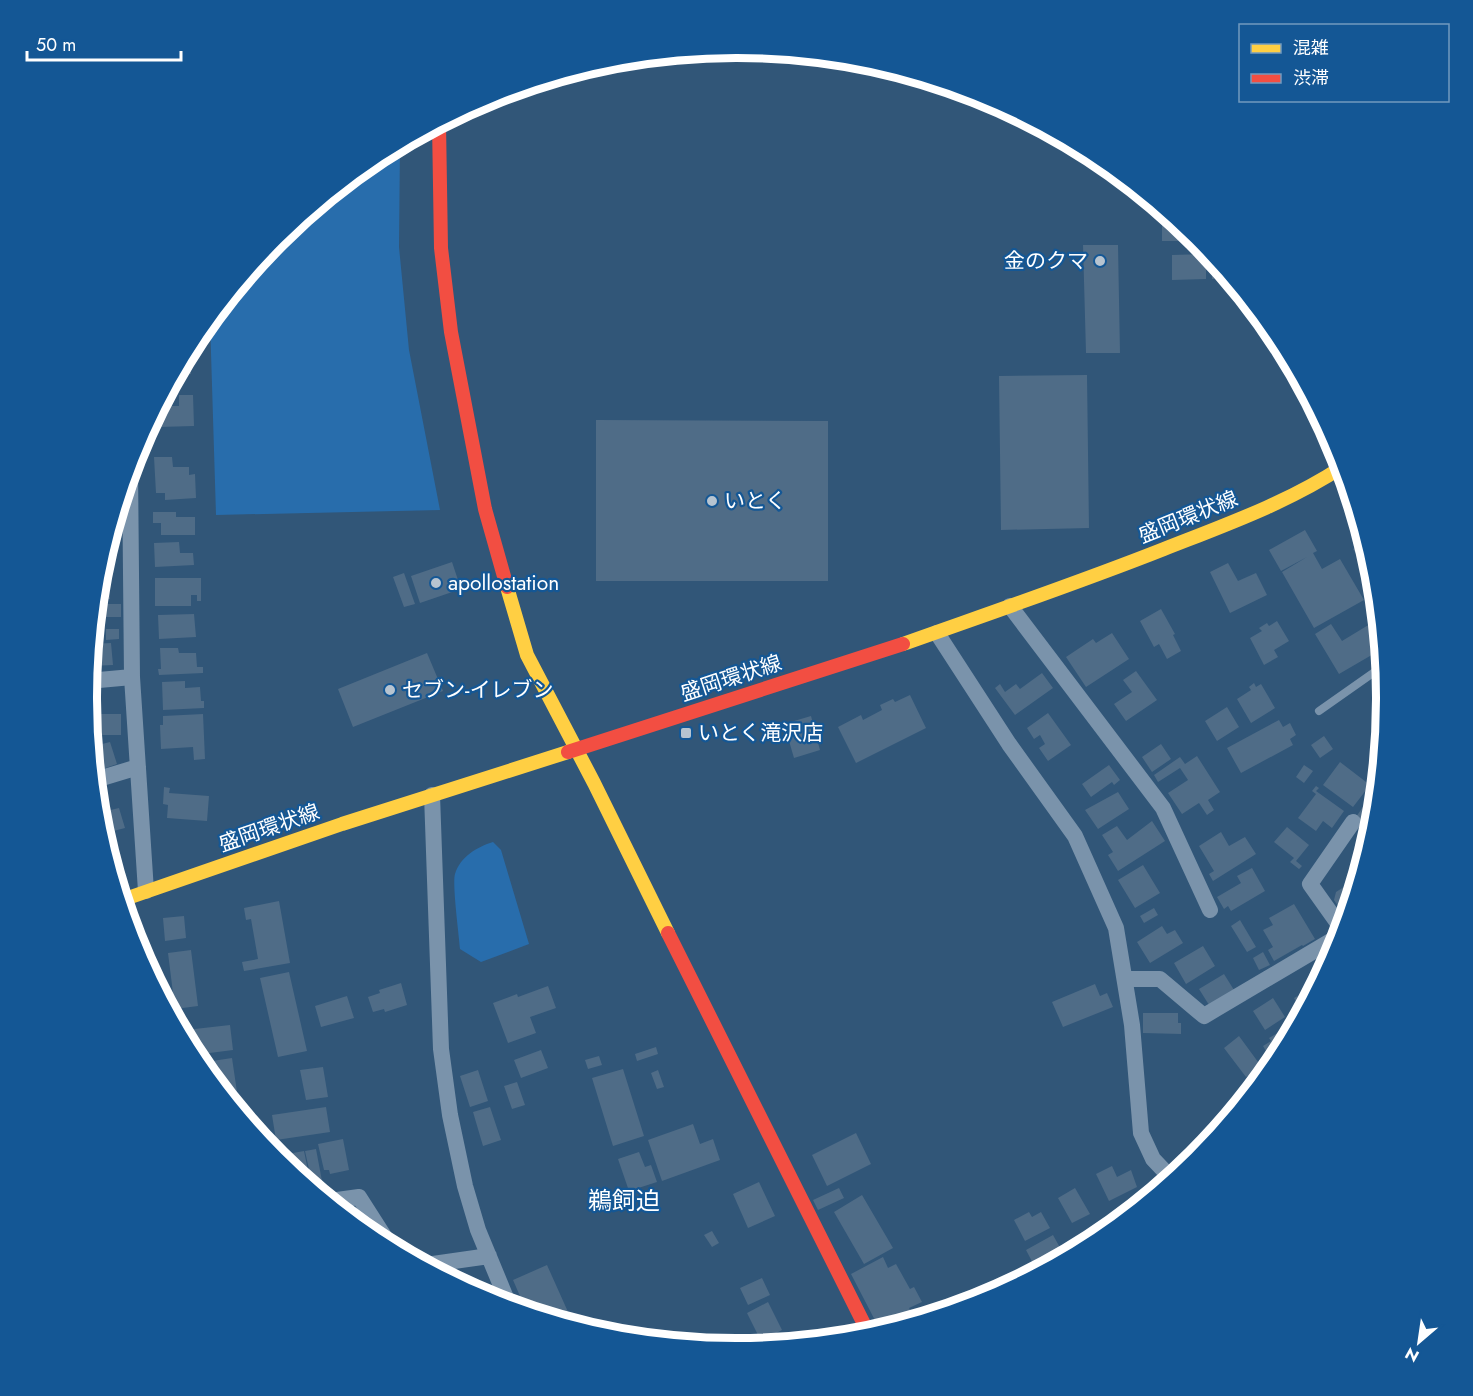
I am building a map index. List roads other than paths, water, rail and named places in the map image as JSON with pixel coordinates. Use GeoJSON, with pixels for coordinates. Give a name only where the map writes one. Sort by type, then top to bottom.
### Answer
{"type":"FeatureCollection","features":[{"type":"Feature","properties":{"kind":"main road"},"geometry":{"type":"LineString","coordinates":[[439,132],[441,248],[451,332],[485,509],[527,656],[577,749],[864,1324]]}},
{"type":"Feature","properties":{"kind":"main road","name":"盛岡環状線"},"geometry":{"type":"LineString","coordinates":[[129,897],[432,795],[937,633],[1150,556],[1253,514],[1334,472]]}},
{"type":"Feature","properties":{"kind":"street"},"geometry":{"type":"LineString","coordinates":[[130,494],[132,677],[146,891]]}},
{"type":"Feature","properties":{"kind":"street"},"geometry":{"type":"LineString","coordinates":[[1010,606],[1163,808],[1210,910]]}},
{"type":"Feature","properties":{"kind":"street"},"geometry":{"type":"LineString","coordinates":[[937,633],[1010,744],[1075,836],[1116,928],[1132,1025],[1141,1133],[1153,1159],[1165,1172]]}},
{"type":"Feature","properties":{"kind":"street"},"geometry":{"type":"LineString","coordinates":[[97,680],[132,677]]}},
{"type":"Feature","properties":{"kind":"street"},"geometry":{"type":"LineString","coordinates":[[102,778],[138,766]]}},
{"type":"Feature","properties":{"kind":"street"},"geometry":{"type":"LineString","coordinates":[[432,795],[441,1049],[450,1115],[465,1186],[478,1230],[504,1294]]}},
{"type":"Feature","properties":{"kind":"street"},"geometry":{"type":"LineString","coordinates":[[1336,920],[1310,884],[1353,822]]}},
{"type":"Feature","properties":{"kind":"street"},"geometry":{"type":"LineString","coordinates":[[1125,979],[1160,979],[1204,1016],[1327,942]]}},
{"type":"Feature","properties":{"kind":"street"},"geometry":{"type":"LineString","coordinates":[[340,1200],[359,1197],[379,1229]]}},
{"type":"Feature","properties":{"kind":"street"},"geometry":{"type":"LineString","coordinates":[[438,1263],[489,1256]]}},
{"type":"Feature","properties":{"kind":"lane"},"geometry":{"type":"LineString","coordinates":[[1319,711],[1375,671]]}},
{"type":"Feature","properties":{"kind":"place","name":"金のクマ"},"geometry":{"type":"Point","coordinates":[1100,261]}},
{"type":"Feature","properties":{"kind":"place","name":"いとく"},"geometry":{"type":"Point","coordinates":[712,501]}},
{"type":"Feature","properties":{"kind":"place","name":"apollostation"},"geometry":{"type":"Point","coordinates":[436,583]}},
{"type":"Feature","properties":{"kind":"place","name":"セブン-イレブン"},"geometry":{"type":"Point","coordinates":[390,690]}},
{"type":"Feature","properties":{"kind":"place","name":"いとく滝沢店"},"geometry":{"type":"Point","coordinates":[686,733]}},
{"type":"Feature","properties":{"kind":"district","name":"鵜飼迫"},"geometry":{"type":"Point","coordinates":[624,1201]}}]}
